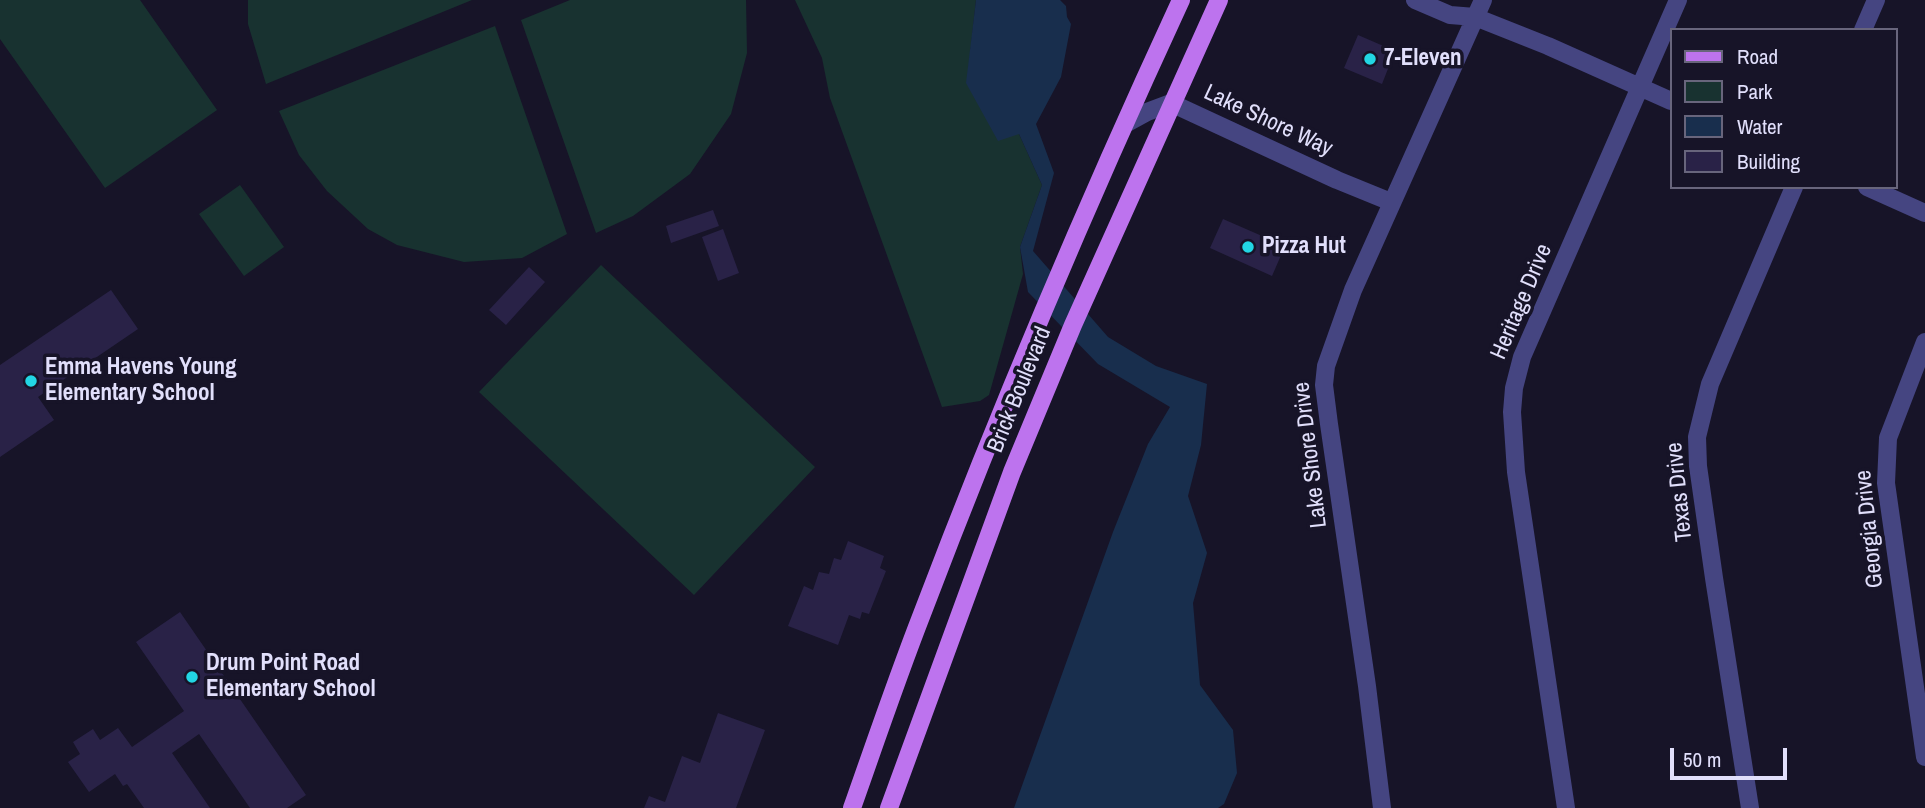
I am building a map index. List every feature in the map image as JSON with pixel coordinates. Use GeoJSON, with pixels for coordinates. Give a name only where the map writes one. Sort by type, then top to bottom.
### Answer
{"type":"FeatureCollection","features":[{"type":"Feature","properties":{"kind":"main road","name":"Brick Boulevard"},"geometry":{"type":"LineString","coordinates":[[852,808],[921,615],[1031,342],[1181,0]]}},
{"type":"Feature","properties":{"kind":"main road","name":"Brick Boulevard"},"geometry":{"type":"LineString","coordinates":[[889,808],[1012,472],[1060,355],[1219,0]]}},
{"type":"Feature","properties":{"kind":"street"},"geometry":{"type":"LineString","coordinates":[[1415,0],[1450,15],[1475,17],[1670,101]]}},
{"type":"Feature","properties":{"kind":"street","name":"Lake Shore Drive"},"geometry":{"type":"LineString","coordinates":[[1382,808],[1324,385],[1326,366],[1353,290],[1483,0]]}},
{"type":"Feature","properties":{"kind":"street","name":"Heritage Drive"},"geometry":{"type":"LineString","coordinates":[[1566,808],[1516,472],[1512,412],[1514,388],[1522,357],[1678,0]]}},
{"type":"Feature","properties":{"kind":"street"},"geometry":{"type":"LineString","coordinates":[[1864,28],[1876,0]]}},
{"type":"Feature","properties":{"kind":"street","name":"Lake Shore Way"},"geometry":{"type":"LineString","coordinates":[[1125,124],[1171,103],[1391,202]]}},
{"type":"Feature","properties":{"kind":"street","name":"Texas Drive"},"geometry":{"type":"LineString","coordinates":[[1750,808],[1714,578],[1698,466],[1697,437],[1710,384],[1793,189]]}},
{"type":"Feature","properties":{"kind":"street"},"geometry":{"type":"LineString","coordinates":[[1872,189],[1925,212]]}},
{"type":"Feature","properties":{"kind":"street","name":"Georgia Drive"},"geometry":{"type":"LineString","coordinates":[[1925,342],[1888,438],[1886,483],[1925,757]]}},
{"type":"Feature","properties":{"kind":"green space"},"geometry":{"type":"Polygon","coordinates":[[[0,0],[140,0],[217,110],[105,188],[0,39],[0,0]]]}},
{"type":"Feature","properties":{"kind":"green space"},"geometry":{"type":"Polygon","coordinates":[[[248,0],[472,0],[266,84],[248,24],[248,0]]]}},
{"type":"Feature","properties":{"kind":"green space"},"geometry":{"type":"Polygon","coordinates":[[[570,0],[746,0],[747,53],[731,114],[690,174],[633,216],[596,233],[521,20],[570,0]]]}},
{"type":"Feature","properties":{"kind":"green space"},"geometry":{"type":"Polygon","coordinates":[[[795,0],[976,0],[967,83],[1019,134],[1042,185],[1020,247],[1023,274],[989,395],[980,401],[942,407],[830,98],[822,58],[795,0]]]}},
{"type":"Feature","properties":{"kind":"green space"},"geometry":{"type":"Polygon","coordinates":[[[495,26],[567,234],[522,258],[464,262],[397,245],[368,229],[327,191],[299,155],[279,111],[495,26]]]}},
{"type":"Feature","properties":{"kind":"green space"},"geometry":{"type":"Polygon","coordinates":[[[240,185],[284,247],[244,276],[199,214],[240,185]]]}},
{"type":"Feature","properties":{"kind":"green space"},"geometry":{"type":"Polygon","coordinates":[[[601,265],[815,467],[694,595],[479,392],[601,265]]]}},
{"type":"Feature","properties":{"kind":"water"},"geometry":{"type":"Polygon","coordinates":[[[976,0],[1060,0],[1066,6],[1071,24],[1061,77],[1036,124],[1054,173],[1033,251],[1108,337],[1156,366],[1207,384],[1201,445],[1188,496],[1207,553],[1193,603],[1200,685],[1233,730],[1237,773],[1224,804],[1218,808],[1014,808],[1113,532],[1148,444],[1170,407],[1098,364],[1028,292],[1020,247],[1042,185],[1019,134],[998,141],[966,83],[976,0]]]}},
{"type":"Feature","properties":{"kind":"building","name":"7-Eleven"},"geometry":{"type":"Polygon","coordinates":[[[1358,35],[1395,51],[1382,84],[1344,68],[1358,35]]]}},
{"type":"Feature","properties":{"kind":"building"},"geometry":{"type":"Polygon","coordinates":[[[713,210],[719,226],[671,243],[666,226],[713,210]]]}},
{"type":"Feature","properties":{"kind":"building","name":"Pizza Hut"},"geometry":{"type":"Polygon","coordinates":[[[1223,219],[1285,246],[1272,276],[1210,248],[1223,219]]]}},
{"type":"Feature","properties":{"kind":"building"},"geometry":{"type":"Polygon","coordinates":[[[723,229],[739,273],[718,281],[702,237],[723,229]]]}},
{"type":"Feature","properties":{"kind":"building"},"geometry":{"type":"Polygon","coordinates":[[[529,267],[545,282],[506,325],[489,310],[529,267]]]}},
{"type":"Feature","properties":{"kind":"building","name":"Emma Havens Young Elementary School"},"geometry":{"type":"Polygon","coordinates":[[[111,290],[138,329],[38,397],[54,420],[0,457],[0,365],[111,290]]]}},
{"type":"Feature","properties":{"kind":"building"},"geometry":{"type":"Polygon","coordinates":[[[848,541],[884,556],[880,568],[886,571],[869,614],[862,612],[860,619],[849,615],[838,645],[788,626],[804,586],[813,590],[819,572],[829,574],[834,558],[841,560],[848,541]]]}},
{"type":"Feature","properties":{"kind":"building","name":"Drum Point Road Elementary School"},"geometry":{"type":"Polygon","coordinates":[[[180,612],[306,795],[287,808],[250,808],[199,734],[172,753],[210,808],[144,808],[127,784],[123,786],[115,774],[89,792],[68,762],[80,754],[73,742],[93,729],[100,740],[118,728],[132,747],[184,711],[136,642],[180,612]]]}},
{"type":"Feature","properties":{"kind":"building"},"geometry":{"type":"Polygon","coordinates":[[[718,713],[765,730],[736,808],[644,808],[649,796],[665,802],[682,756],[700,763],[718,713]]]}},
{"type":"Feature","properties":{"kind":"place","name":"7-Eleven"},"geometry":{"type":"Point","coordinates":[1370,59]}},
{"type":"Feature","properties":{"kind":"place","name":"Pizza Hut"},"geometry":{"type":"Point","coordinates":[1248,247]}},
{"type":"Feature","properties":{"kind":"place","name":"Emma Havens Young Elementary School"},"geometry":{"type":"Point","coordinates":[31,381]}},
{"type":"Feature","properties":{"kind":"place","name":"Drum Point Road Elementary School"},"geometry":{"type":"Point","coordinates":[192,677]}}]}
